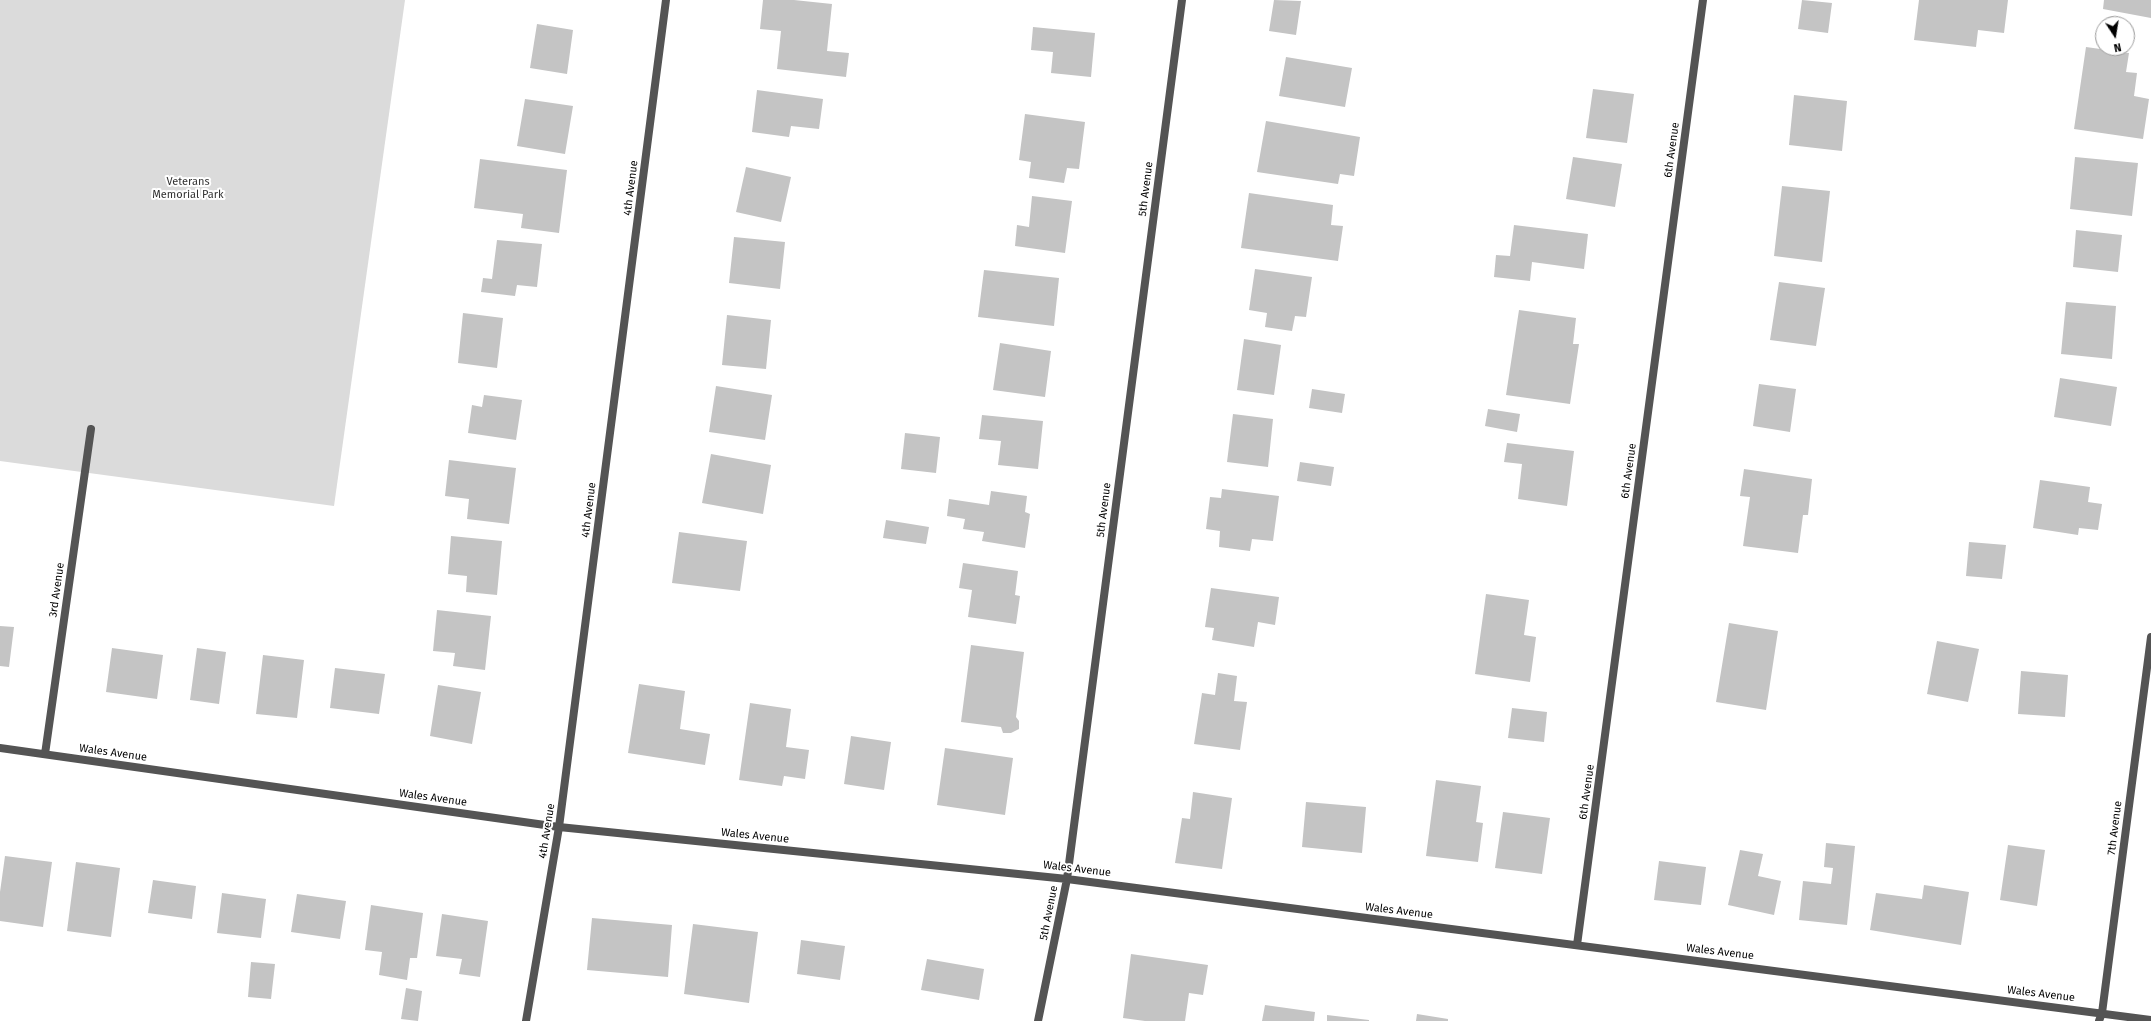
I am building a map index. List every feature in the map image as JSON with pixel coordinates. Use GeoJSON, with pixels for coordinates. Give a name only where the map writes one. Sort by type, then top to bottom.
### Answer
{"type":"FeatureCollection","features":[{"type":"Feature","properties":{"kind":"street","name":"4th Avenue"},"geometry":{"type":"LineString","coordinates":[[526,1021],[559,827],[666,0]]}},
{"type":"Feature","properties":{"kind":"street","name":"5th Avenue"},"geometry":{"type":"LineString","coordinates":[[1038,1021],[1067,879],[1182,0]]}},
{"type":"Feature","properties":{"kind":"street","name":"6th Avenue"},"geometry":{"type":"LineString","coordinates":[[1577,945],[1703,0]]}},
{"type":"Feature","properties":{"kind":"street","name":"3rd Avenue"},"geometry":{"type":"LineString","coordinates":[[45,754],[91,428]]}},
{"type":"Feature","properties":{"kind":"street","name":"7th Avenue"},"geometry":{"type":"LineString","coordinates":[[2101,1017],[2151,637]]}},
{"type":"Feature","properties":{"kind":"street","name":"Wales Avenue"},"geometry":{"type":"LineString","coordinates":[[0,748],[559,827],[1067,879],[1577,945],[2101,1017],[2151,1020]]}},
{"type":"Feature","properties":{"kind":"green space","name":"Veterans Memorial Park"},"geometry":{"type":"Polygon","coordinates":[[[0,0],[405,0],[334,506],[0,461],[0,0]]]}},
{"type":"Feature","properties":{"kind":"building"},"geometry":{"type":"Polygon","coordinates":[[[763,0],[794,0],[832,4],[827,51],[849,53],[846,77],[777,69],[781,31],[760,29],[763,0]]]}},
{"type":"Feature","properties":{"kind":"building"},"geometry":{"type":"Polygon","coordinates":[[[1274,0],[1301,1],[1296,35],[1269,31],[1274,0]]]}},
{"type":"Feature","properties":{"kind":"building"},"geometry":{"type":"Polygon","coordinates":[[[1802,0],[1832,3],[1828,33],[1798,29],[1802,0]]]}},
{"type":"Feature","properties":{"kind":"building"},"geometry":{"type":"Polygon","coordinates":[[[1919,0],[2008,0],[2004,33],[1978,30],[1976,47],[1914,40],[1919,0]]]}},
{"type":"Feature","properties":{"kind":"building"},"geometry":{"type":"Polygon","coordinates":[[[2104,0],[2151,0],[2151,18],[2103,9],[2104,0]]]}},
{"type":"Feature","properties":{"kind":"building"},"geometry":{"type":"Polygon","coordinates":[[[537,24],[573,30],[567,74],[530,68],[537,24]]]}},
{"type":"Feature","properties":{"kind":"building"},"geometry":{"type":"Polygon","coordinates":[[[1033,27],[1095,33],[1091,77],[1051,73],[1053,52],[1031,50],[1033,27]]]}},
{"type":"Feature","properties":{"kind":"building"},"geometry":{"type":"Polygon","coordinates":[[[2086,47],[2095,48],[2095,56],[2129,56],[2126,72],[2137,73],[2134,96],[2149,99],[2143,139],[2074,129],[2086,47]]]}},
{"type":"Feature","properties":{"kind":"building"},"geometry":{"type":"Polygon","coordinates":[[[1286,57],[1352,68],[1345,107],[1279,96],[1286,57]]]}},
{"type":"Feature","properties":{"kind":"building"},"geometry":{"type":"Polygon","coordinates":[[[1593,89],[1634,94],[1627,143],[1586,138],[1593,89]]]}},
{"type":"Feature","properties":{"kind":"building"},"geometry":{"type":"Polygon","coordinates":[[[757,90],[823,99],[819,129],[791,126],[789,137],[752,132],[757,90]]]}},
{"type":"Feature","properties":{"kind":"building"},"geometry":{"type":"Polygon","coordinates":[[[1794,95],[1847,101],[1842,151],[1789,145],[1794,95]]]}},
{"type":"Feature","properties":{"kind":"building"},"geometry":{"type":"Polygon","coordinates":[[[525,99],[573,106],[565,154],[517,146],[525,99]]]}},
{"type":"Feature","properties":{"kind":"building"},"geometry":{"type":"Polygon","coordinates":[[[1025,114],[1085,122],[1079,169],[1067,168],[1064,183],[1029,178],[1031,162],[1019,160],[1025,114]]]}},
{"type":"Feature","properties":{"kind":"building"},"geometry":{"type":"Polygon","coordinates":[[[1266,121],[1360,137],[1354,176],[1340,174],[1338,184],[1257,172],[1266,121]]]}},
{"type":"Feature","properties":{"kind":"building"},"geometry":{"type":"Polygon","coordinates":[[[1573,157],[1622,164],[1615,207],[1566,199],[1573,157]]]}},
{"type":"Feature","properties":{"kind":"building"},"geometry":{"type":"Polygon","coordinates":[[[2075,157],[2138,163],[2132,216],[2070,209],[2075,157]]]}},
{"type":"Feature","properties":{"kind":"building"},"geometry":{"type":"Polygon","coordinates":[[[480,159],[567,170],[559,233],[521,228],[523,214],[474,208],[480,159]]]}},
{"type":"Feature","properties":{"kind":"building"},"geometry":{"type":"Polygon","coordinates":[[[746,167],[791,177],[781,222],[736,212],[746,167]]]}},
{"type":"Feature","properties":{"kind":"building"},"geometry":{"type":"Polygon","coordinates":[[[1782,186],[1830,191],[1822,262],[1774,256],[1782,186]]]}},
{"type":"Feature","properties":{"kind":"building"},"geometry":{"type":"Polygon","coordinates":[[[1249,193],[1333,205],[1331,225],[1343,226],[1338,261],[1241,248],[1249,193]]]}},
{"type":"Feature","properties":{"kind":"building"},"geometry":{"type":"Polygon","coordinates":[[[1032,196],[1072,201],[1065,253],[1015,246],[1017,225],[1029,227],[1032,196]]]}},
{"type":"Feature","properties":{"kind":"building"},"geometry":{"type":"Polygon","coordinates":[[[1514,225],[1588,234],[1584,269],[1532,262],[1530,281],[1494,277],[1496,255],[1510,256],[1514,225]]]}},
{"type":"Feature","properties":{"kind":"building"},"geometry":{"type":"Polygon","coordinates":[[[2076,230],[2122,235],[2118,272],[2073,267],[2076,230]]]}},
{"type":"Feature","properties":{"kind":"building"},"geometry":{"type":"Polygon","coordinates":[[[734,237],[785,242],[780,289],[729,283],[734,237]]]}},
{"type":"Feature","properties":{"kind":"building"},"geometry":{"type":"Polygon","coordinates":[[[497,240],[542,244],[537,287],[517,285],[515,296],[481,292],[483,278],[492,279],[497,240]]]}},
{"type":"Feature","properties":{"kind":"building"},"geometry":{"type":"Polygon","coordinates":[[[1255,269],[1312,277],[1306,317],[1295,316],[1292,331],[1265,327],[1267,313],[1249,310],[1255,269]]]}},
{"type":"Feature","properties":{"kind":"building"},"geometry":{"type":"Polygon","coordinates":[[[984,270],[1059,278],[1054,326],[978,317],[984,270]]]}},
{"type":"Feature","properties":{"kind":"building"},"geometry":{"type":"Polygon","coordinates":[[[1779,282],[1825,288],[1816,346],[1770,340],[1779,282]]]}},
{"type":"Feature","properties":{"kind":"building"},"geometry":{"type":"Polygon","coordinates":[[[2066,302],[2116,306],[2112,359],[2061,354],[2066,302]]]}},
{"type":"Feature","properties":{"kind":"building"},"geometry":{"type":"Polygon","coordinates":[[[1519,310],[1576,318],[1573,344],[1579,344],[1570,404],[1506,395],[1519,310]]]}},
{"type":"Feature","properties":{"kind":"building"},"geometry":{"type":"Polygon","coordinates":[[[463,313],[503,318],[497,368],[458,363],[463,313]]]}},
{"type":"Feature","properties":{"kind":"building"},"geometry":{"type":"Polygon","coordinates":[[[727,315],[771,320],[766,369],[722,365],[727,315]]]}},
{"type":"Feature","properties":{"kind":"building"},"geometry":{"type":"Polygon","coordinates":[[[1244,339],[1281,345],[1274,395],[1237,390],[1244,339]]]}},
{"type":"Feature","properties":{"kind":"building"},"geometry":{"type":"Polygon","coordinates":[[[1000,343],[1051,351],[1045,397],[993,390],[1000,343]]]}},
{"type":"Feature","properties":{"kind":"building"},"geometry":{"type":"Polygon","coordinates":[[[2060,378],[2117,387],[2111,426],[2054,417],[2060,378]]]}},
{"type":"Feature","properties":{"kind":"building"},"geometry":{"type":"Polygon","coordinates":[[[1759,384],[1796,389],[1790,432],[1753,426],[1759,384]]]}},
{"type":"Feature","properties":{"kind":"building"},"geometry":{"type":"Polygon","coordinates":[[[716,386],[772,395],[765,440],[709,432],[716,386]]]}},
{"type":"Feature","properties":{"kind":"building"},"geometry":{"type":"Polygon","coordinates":[[[1312,389],[1345,394],[1342,413],[1309,408],[1312,389]]]}},
{"type":"Feature","properties":{"kind":"building"},"geometry":{"type":"Polygon","coordinates":[[[484,395],[522,400],[516,440],[468,433],[472,405],[482,407],[484,395]]]}},
{"type":"Feature","properties":{"kind":"building"},"geometry":{"type":"Polygon","coordinates":[[[1488,409],[1520,414],[1517,432],[1485,426],[1488,409]]]}},
{"type":"Feature","properties":{"kind":"building"},"geometry":{"type":"Polygon","coordinates":[[[1233,414],[1273,419],[1268,467],[1227,462],[1233,414]]]}},
{"type":"Feature","properties":{"kind":"building"},"geometry":{"type":"Polygon","coordinates":[[[982,415],[1043,421],[1038,469],[998,465],[1001,441],[979,439],[982,415]]]}},
{"type":"Feature","properties":{"kind":"building"},"geometry":{"type":"Polygon","coordinates":[[[905,433],[940,437],[936,473],[901,469],[905,433]]]}},
{"type":"Feature","properties":{"kind":"building"},"geometry":{"type":"Polygon","coordinates":[[[1507,443],[1574,451],[1567,506],[1518,499],[1522,464],[1504,462],[1507,443]]]}},
{"type":"Feature","properties":{"kind":"building"},"geometry":{"type":"Polygon","coordinates":[[[711,454],[771,465],[763,514],[702,503],[711,454]]]}},
{"type":"Feature","properties":{"kind":"building"},"geometry":{"type":"Polygon","coordinates":[[[449,460],[516,468],[509,524],[467,519],[469,499],[445,496],[449,460]]]}},
{"type":"Feature","properties":{"kind":"building"},"geometry":{"type":"Polygon","coordinates":[[[1300,462],[1334,467],[1331,486],[1297,481],[1300,462]]]}},
{"type":"Feature","properties":{"kind":"building"},"geometry":{"type":"Polygon","coordinates":[[[1744,469],[1812,479],[1808,515],[1803,515],[1798,553],[1743,546],[1750,497],[1740,496],[1744,469]]]}},
{"type":"Feature","properties":{"kind":"building"},"geometry":{"type":"Polygon","coordinates":[[[2040,480],[2090,487],[2088,502],[2102,504],[2098,530],[2079,528],[2078,535],[2033,528],[2040,480]]]}},
{"type":"Feature","properties":{"kind":"building"},"geometry":{"type":"Polygon","coordinates":[[[1222,489],[1279,496],[1273,541],[1252,539],[1250,551],[1219,547],[1220,531],[1206,529],[1210,497],[1221,498],[1222,489]]]}},
{"type":"Feature","properties":{"kind":"building"},"geometry":{"type":"Polygon","coordinates":[[[991,491],[1027,496],[1025,512],[1030,514],[1025,548],[982,541],[984,532],[963,529],[965,519],[947,516],[949,499],[989,505],[991,491]]]}},
{"type":"Feature","properties":{"kind":"building"},"geometry":{"type":"Polygon","coordinates":[[[886,520],[929,527],[926,544],[883,538],[886,520]]]}},
{"type":"Feature","properties":{"kind":"building"},"geometry":{"type":"Polygon","coordinates":[[[679,532],[747,541],[740,591],[672,583],[679,532]]]}},
{"type":"Feature","properties":{"kind":"building"},"geometry":{"type":"Polygon","coordinates":[[[451,536],[502,541],[497,595],[466,592],[467,576],[448,574],[451,536]]]}},
{"type":"Feature","properties":{"kind":"building"},"geometry":{"type":"Polygon","coordinates":[[[1969,542],[2006,545],[2002,579],[1966,576],[1969,542]]]}},
{"type":"Feature","properties":{"kind":"building"},"geometry":{"type":"Polygon","coordinates":[[[963,563],[1018,571],[1015,595],[1020,596],[1016,624],[968,617],[972,590],[959,588],[963,563]]]}},
{"type":"Feature","properties":{"kind":"building"},"geometry":{"type":"Polygon","coordinates":[[[1211,588],[1279,597],[1275,625],[1258,622],[1254,647],[1212,640],[1214,628],[1205,627],[1211,588]]]}},
{"type":"Feature","properties":{"kind":"building"},"geometry":{"type":"Polygon","coordinates":[[[1486,594],[1529,600],[1524,635],[1536,637],[1530,682],[1475,674],[1486,594]]]}},
{"type":"Feature","properties":{"kind":"building"},"geometry":{"type":"Polygon","coordinates":[[[437,610],[491,616],[485,670],[453,666],[455,653],[433,651],[437,610]]]}},
{"type":"Feature","properties":{"kind":"building"},"geometry":{"type":"Polygon","coordinates":[[[1729,623],[1778,631],[1766,710],[1716,702],[1729,623]]]}},
{"type":"Feature","properties":{"kind":"building"},"geometry":{"type":"Polygon","coordinates":[[[0,626],[14,627],[9,667],[0,666],[0,626]]]}},
{"type":"Feature","properties":{"kind":"building"},"geometry":{"type":"Polygon","coordinates":[[[1937,641],[1979,649],[1968,702],[1927,694],[1937,641]]]}},
{"type":"Feature","properties":{"kind":"building"},"geometry":{"type":"Polygon","coordinates":[[[971,645],[1024,652],[1016,717],[1019,721],[1019,729],[1011,733],[1003,733],[1001,727],[961,722],[971,645]]]}},
{"type":"Feature","properties":{"kind":"building"},"geometry":{"type":"Polygon","coordinates":[[[112,648],[163,655],[157,699],[106,692],[112,648]]]}},
{"type":"Feature","properties":{"kind":"building"},"geometry":{"type":"Polygon","coordinates":[[[197,648],[226,652],[219,704],[190,700],[197,648]]]}},
{"type":"Feature","properties":{"kind":"building"},"geometry":{"type":"Polygon","coordinates":[[[263,655],[304,660],[297,718],[256,714],[263,655]]]}},
{"type":"Feature","properties":{"kind":"building"},"geometry":{"type":"Polygon","coordinates":[[[335,668],[385,674],[379,714],[330,708],[335,668]]]}},
{"type":"Feature","properties":{"kind":"building"},"geometry":{"type":"Polygon","coordinates":[[[2021,671],[2068,675],[2065,717],[2018,714],[2021,671]]]}},
{"type":"Feature","properties":{"kind":"building"},"geometry":{"type":"Polygon","coordinates":[[[1218,673],[1237,676],[1234,701],[1247,702],[1240,750],[1194,744],[1202,693],[1215,695],[1218,673]]]}},
{"type":"Feature","properties":{"kind":"building"},"geometry":{"type":"Polygon","coordinates":[[[639,684],[685,691],[680,729],[710,734],[705,765],[628,753],[639,684]]]}},
{"type":"Feature","properties":{"kind":"building"},"geometry":{"type":"Polygon","coordinates":[[[438,685],[481,692],[472,744],[430,736],[438,685]]]}},
{"type":"Feature","properties":{"kind":"building"},"geometry":{"type":"Polygon","coordinates":[[[750,703],[791,709],[786,747],[809,750],[805,779],[784,776],[782,786],[739,780],[750,703]]]}},
{"type":"Feature","properties":{"kind":"building"},"geometry":{"type":"Polygon","coordinates":[[[1512,708],[1547,712],[1544,742],[1508,738],[1512,708]]]}},
{"type":"Feature","properties":{"kind":"building"},"geometry":{"type":"Polygon","coordinates":[[[851,736],[891,742],[884,790],[844,784],[851,736]]]}},
{"type":"Feature","properties":{"kind":"building"},"geometry":{"type":"Polygon","coordinates":[[[945,748],[1013,758],[1005,815],[937,805],[945,748]]]}},
{"type":"Feature","properties":{"kind":"building"},"geometry":{"type":"Polygon","coordinates":[[[1436,780],[1481,786],[1476,822],[1483,823],[1478,862],[1426,856],[1436,780]]]}},
{"type":"Feature","properties":{"kind":"building"},"geometry":{"type":"Polygon","coordinates":[[[1193,792],[1232,798],[1222,869],[1175,863],[1182,818],[1190,819],[1193,792]]]}},
{"type":"Feature","properties":{"kind":"building"},"geometry":{"type":"Polygon","coordinates":[[[1306,802],[1366,807],[1362,853],[1302,847],[1306,802]]]}},
{"type":"Feature","properties":{"kind":"building"},"geometry":{"type":"Polygon","coordinates":[[[1503,812],[1550,818],[1542,874],[1495,868],[1503,812]]]}},
{"type":"Feature","properties":{"kind":"building"},"geometry":{"type":"Polygon","coordinates":[[[1826,843],[1855,846],[1847,925],[1799,920],[1803,881],[1831,884],[1833,868],[1824,867],[1826,843]]]}},
{"type":"Feature","properties":{"kind":"building"},"geometry":{"type":"Polygon","coordinates":[[[2008,845],[2045,850],[2037,906],[2000,900],[2008,845]]]}},
{"type":"Feature","properties":{"kind":"building"},"geometry":{"type":"Polygon","coordinates":[[[1740,850],[1763,854],[1758,876],[1781,881],[1774,915],[1728,905],[1740,850]]]}},
{"type":"Feature","properties":{"kind":"building"},"geometry":{"type":"Polygon","coordinates":[[[5,856],[52,862],[43,927],[0,921],[0,892],[5,856]]]}},
{"type":"Feature","properties":{"kind":"building"},"geometry":{"type":"Polygon","coordinates":[[[1659,861],[1706,867],[1701,905],[1654,900],[1659,861]]]}},
{"type":"Feature","properties":{"kind":"building"},"geometry":{"type":"Polygon","coordinates":[[[76,862],[120,868],[111,937],[67,931],[76,862]]]}},
{"type":"Feature","properties":{"kind":"building"},"geometry":{"type":"Polygon","coordinates":[[[153,880],[196,886],[192,919],[148,913],[153,880]]]}},
{"type":"Feature","properties":{"kind":"building"},"geometry":{"type":"Polygon","coordinates":[[[1924,885],[1969,892],[1961,945],[1870,930],[1876,893],[1922,899],[1924,885]]]}},
{"type":"Feature","properties":{"kind":"building"},"geometry":{"type":"Polygon","coordinates":[[[222,893],[266,899],[261,938],[217,933],[222,893]]]}},
{"type":"Feature","properties":{"kind":"building"},"geometry":{"type":"Polygon","coordinates":[[[297,894],[346,901],[340,939],[291,932],[297,894]]]}},
{"type":"Feature","properties":{"kind":"building"},"geometry":{"type":"Polygon","coordinates":[[[371,905],[423,913],[417,958],[410,958],[407,980],[379,975],[382,952],[365,950],[371,905]]]}},
{"type":"Feature","properties":{"kind":"building"},"geometry":{"type":"Polygon","coordinates":[[[442,914],[488,921],[480,977],[459,974],[462,959],[436,956],[442,914]]]}},
{"type":"Feature","properties":{"kind":"building"},"geometry":{"type":"Polygon","coordinates":[[[592,918],[672,925],[668,977],[587,970],[592,918]]]}},
{"type":"Feature","properties":{"kind":"building"},"geometry":{"type":"Polygon","coordinates":[[[693,924],[758,932],[749,1003],[684,994],[693,924]]]}},
{"type":"Feature","properties":{"kind":"building"},"geometry":{"type":"Polygon","coordinates":[[[801,940],[845,946],[840,980],[797,974],[801,940]]]}},
{"type":"Feature","properties":{"kind":"building"},"geometry":{"type":"Polygon","coordinates":[[[1131,954],[1208,965],[1203,995],[1189,993],[1185,1021],[1145,1021],[1123,1018],[1131,954]]]}},
{"type":"Feature","properties":{"kind":"building"},"geometry":{"type":"Polygon","coordinates":[[[927,959],[984,969],[979,1000],[921,990],[927,959]]]}},
{"type":"Feature","properties":{"kind":"building"},"geometry":{"type":"Polygon","coordinates":[[[251,962],[275,964],[271,999],[248,997],[251,962]]]}},
{"type":"Feature","properties":{"kind":"building"},"geometry":{"type":"Polygon","coordinates":[[[406,988],[422,991],[418,1021],[401,1019],[406,988]]]}},
{"type":"Feature","properties":{"kind":"building"},"geometry":{"type":"Polygon","coordinates":[[[1265,1005],[1315,1012],[1314,1021],[1262,1021],[1265,1005]]]}},
{"type":"Feature","properties":{"kind":"building"},"geometry":{"type":"Polygon","coordinates":[[[1417,1014],[1448,1019],[1448,1021],[1416,1021],[1417,1014]]]}},
{"type":"Feature","properties":{"kind":"building"},"geometry":{"type":"Polygon","coordinates":[[[1327,1015],[1369,1020],[1369,1021],[1327,1021],[1327,1015]]]}}]}
